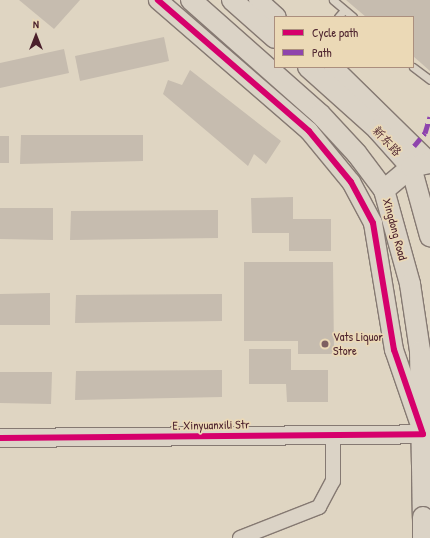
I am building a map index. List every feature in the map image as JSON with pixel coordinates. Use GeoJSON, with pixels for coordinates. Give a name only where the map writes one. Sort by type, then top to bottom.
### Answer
{"type":"FeatureCollection","features":[{"type":"Feature","properties":{"kind":"main road","name":"Xingdong Road"},"geometry":{"type":"LineString","coordinates":[[191,0],[320,114],[357,154],[384,190],[410,284],[420,351],[423,434],[423,538]]}},
{"type":"Feature","properties":{"kind":"main road"},"geometry":{"type":"LineString","coordinates":[[232,0],[274,37]]}},
{"type":"Feature","properties":{"kind":"main road","name":"新东路"},"geometry":{"type":"LineString","coordinates":[[309,68],[378,129],[424,164],[430,236]]}},
{"type":"Feature","properties":{"kind":"main road"},"geometry":{"type":"LineString","coordinates":[[384,190],[424,164]]}},
{"type":"Feature","properties":{"kind":"main road"},"geometry":{"type":"LineString","coordinates":[[384,190],[425,190]]}},
{"type":"Feature","properties":{"kind":"street"},"geometry":{"type":"LineString","coordinates":[[158,0],[309,131],[351,182],[373,222],[394,350],[423,434]]}},
{"type":"Feature","properties":{"kind":"street"},"geometry":{"type":"LineString","coordinates":[[258,0],[276,16]]}},
{"type":"Feature","properties":{"kind":"street"},"geometry":{"type":"LineString","coordinates":[[333,68],[424,164]]}},
{"type":"Feature","properties":{"kind":"street","name":"E. Xinyuanxili Str"},"geometry":{"type":"LineString","coordinates":[[0,438],[423,434]]}},
{"type":"Feature","properties":{"kind":"street"},"geometry":{"type":"LineString","coordinates":[[240,538],[319,508],[333,481],[333,435]]}},
{"type":"Feature","properties":{"kind":"lane"},"geometry":{"type":"LineString","coordinates":[[333,0],[352,16]]}},
{"type":"Feature","properties":{"kind":"lane"},"geometry":{"type":"LineString","coordinates":[[339,16],[344,10]]}},
{"type":"Feature","properties":{"kind":"lane"},"geometry":{"type":"LineString","coordinates":[[414,68],[430,80]]}},
{"type":"Feature","properties":{"kind":"building"},"geometry":{"type":"Polygon","coordinates":[[[19,0],[80,0],[54,29],[19,0]]]}},
{"type":"Feature","properties":{"kind":"building"},"geometry":{"type":"Polygon","coordinates":[[[346,0],[430,0],[430,71],[414,57],[414,16],[365,16],[346,0]]]}},
{"type":"Feature","properties":{"kind":"building"},"geometry":{"type":"Polygon","coordinates":[[[164,37],[169,61],[80,81],[75,56],[164,37]]]}},
{"type":"Feature","properties":{"kind":"building"},"geometry":{"type":"Polygon","coordinates":[[[64,49],[69,73],[0,88],[0,63],[64,49]]]}},
{"type":"Feature","properties":{"kind":"building"},"geometry":{"type":"Polygon","coordinates":[[[190,70],[281,141],[266,164],[254,154],[248,166],[163,94],[168,80],[182,85],[190,70]]]}},
{"type":"Feature","properties":{"kind":"building"},"geometry":{"type":"Polygon","coordinates":[[[21,135],[143,135],[143,161],[20,164],[21,135]]]}},
{"type":"Feature","properties":{"kind":"building"},"geometry":{"type":"Polygon","coordinates":[[[0,136],[9,136],[9,163],[0,163],[0,136]]]}},
{"type":"Feature","properties":{"kind":"building"},"geometry":{"type":"Polygon","coordinates":[[[293,197],[293,219],[331,219],[331,251],[289,251],[289,233],[252,233],[251,198],[293,197]]]}},
{"type":"Feature","properties":{"kind":"building"},"geometry":{"type":"Polygon","coordinates":[[[0,208],[53,208],[53,240],[0,239],[0,208]]]}},
{"type":"Feature","properties":{"kind":"building"},"geometry":{"type":"Polygon","coordinates":[[[218,210],[218,238],[70,240],[71,211],[218,210]]]}},
{"type":"Feature","properties":{"kind":"building"},"geometry":{"type":"Polygon","coordinates":[[[244,262],[333,262],[334,354],[298,354],[298,341],[244,341],[244,262]]]}},
{"type":"Feature","properties":{"kind":"building"},"geometry":{"type":"Polygon","coordinates":[[[50,293],[50,325],[0,325],[0,294],[50,293]]]}},
{"type":"Feature","properties":{"kind":"building"},"geometry":{"type":"Polygon","coordinates":[[[222,294],[222,321],[75,323],[76,295],[222,294]]]}},
{"type":"Feature","properties":{"kind":"building"},"geometry":{"type":"Polygon","coordinates":[[[249,349],[291,349],[291,370],[328,370],[328,402],[287,402],[286,384],[249,384],[249,349]]]}},
{"type":"Feature","properties":{"kind":"building"},"geometry":{"type":"Polygon","coordinates":[[[222,370],[222,397],[75,400],[76,371],[222,370]]]}},
{"type":"Feature","properties":{"kind":"building"},"geometry":{"type":"Polygon","coordinates":[[[0,372],[52,372],[51,404],[0,403],[0,372]]]}},
{"type":"Feature","properties":{"kind":"marked path"},"geometry":{"type":"LineString","coordinates":[[414,146],[425,133],[430,117]]}},
{"type":"Feature","properties":{"kind":"cycle path"},"geometry":{"type":"LineString","coordinates":[[0,438],[423,434],[394,350],[373,223],[351,182],[309,131],[158,0]]}},
{"type":"Feature","properties":{"kind":"place","name":"Vats Liquor Store"},"geometry":{"type":"Point","coordinates":[325,344]}}]}
